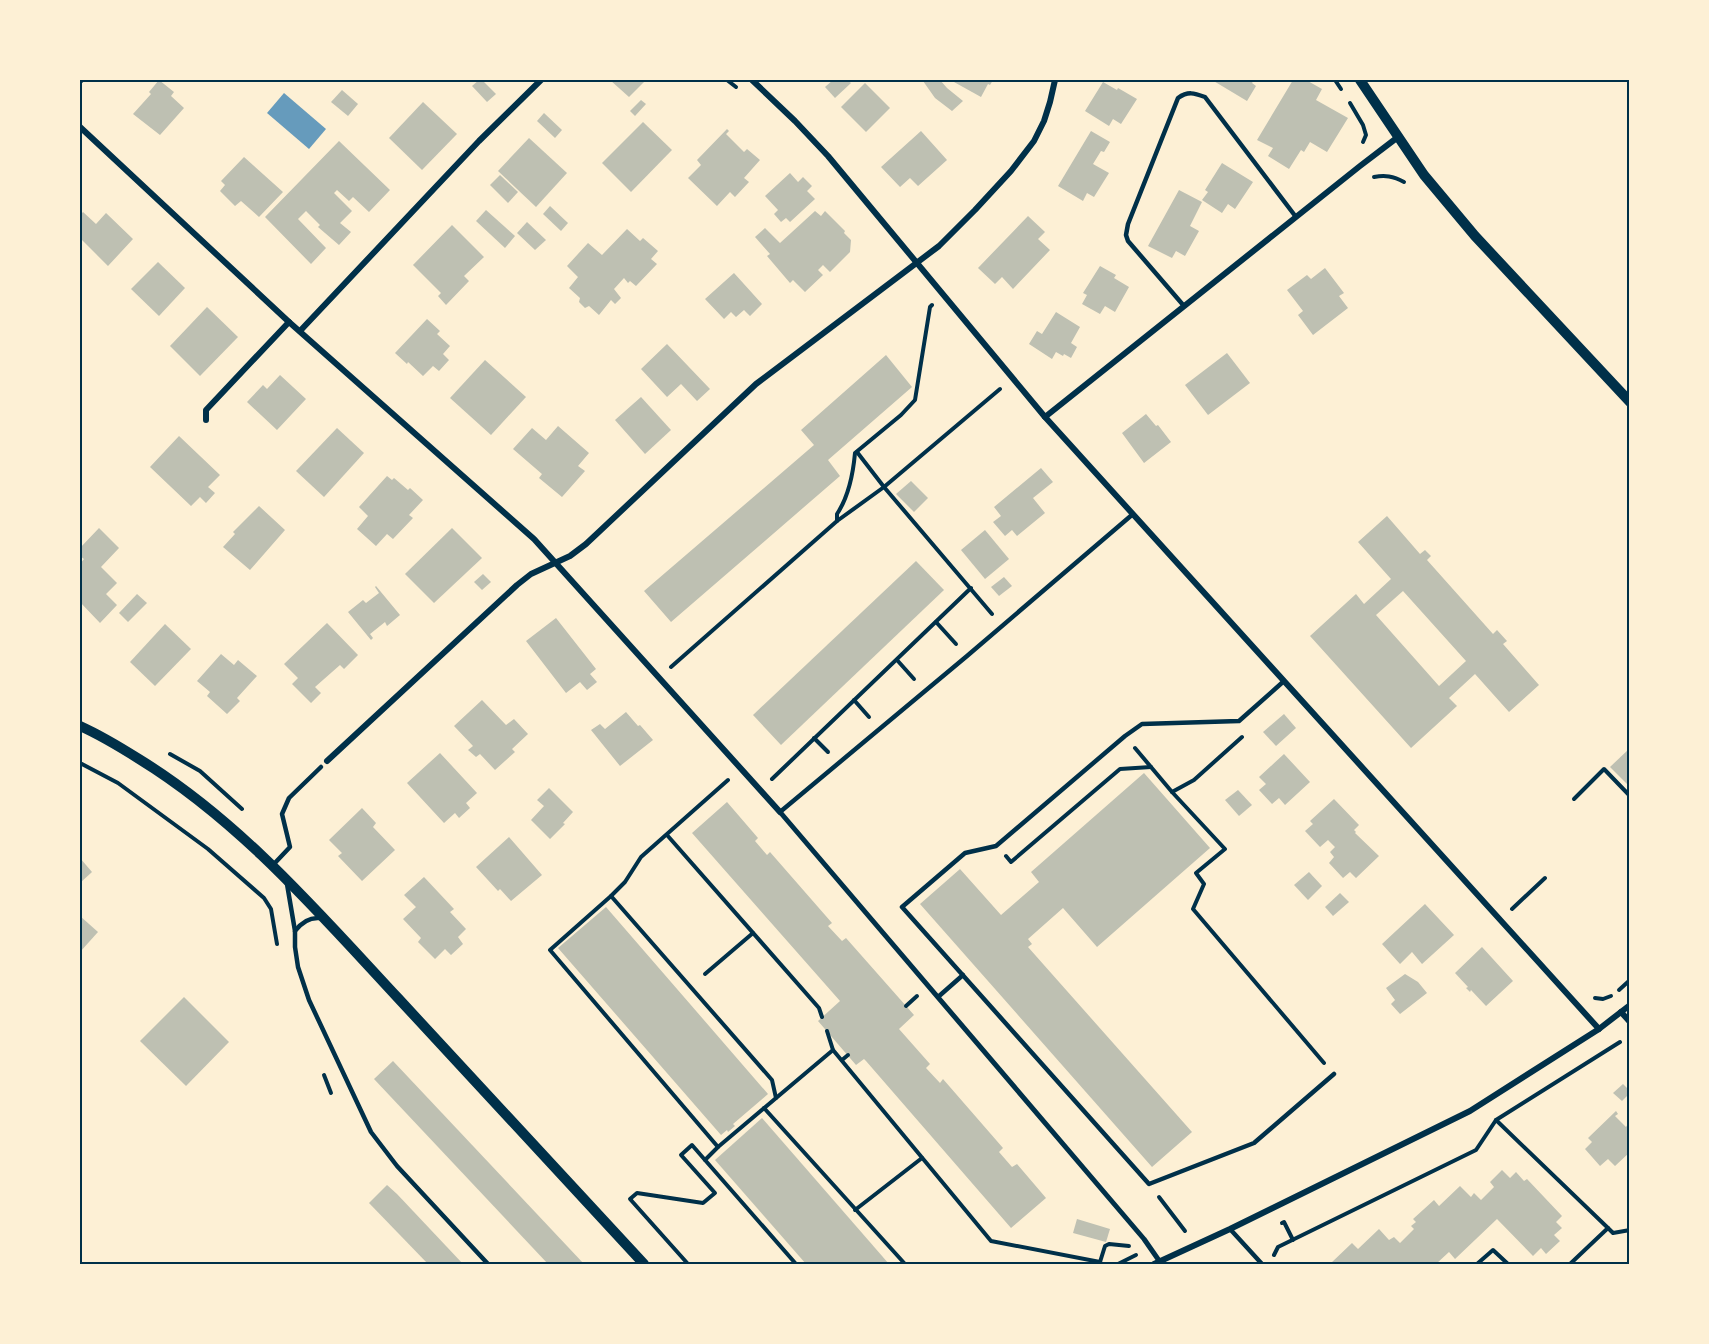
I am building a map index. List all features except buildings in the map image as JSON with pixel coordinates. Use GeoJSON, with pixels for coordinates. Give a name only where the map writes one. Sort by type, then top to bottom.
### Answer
{"type":"FeatureCollection","features":[{"type":"Feature","properties":{"kind":"street"},"geometry":{"type":"LineString","coordinates":[[300,331],[479,141],[541,80]]}},
{"type":"Feature","properties":{"kind":"street"},"geometry":{"type":"LineString","coordinates":[[752,80],[828,156],[1045,417],[1599,1029]]}},
{"type":"Feature","properties":{"kind":"street"},"geometry":{"type":"LineString","coordinates":[[327,761],[531,574],[570,556],[586,544],[756,384],[939,246],[1011,171],[1034,141],[1044,122],[1055,80]]}},
{"type":"Feature","properties":{"kind":"street"},"geometry":{"type":"LineString","coordinates":[[1360,80],[1424,175],[1475,237],[1629,402]]}},
{"type":"Feature","properties":{"kind":"street"},"geometry":{"type":"LineString","coordinates":[[80,128],[289,322],[542,547],[780,812],[1144,1239],[1157,1263],[1470,1111],[1599,1029],[1629,1005]]}},
{"type":"Feature","properties":{"kind":"street"},"geometry":{"type":"LineString","coordinates":[[1045,417],[1398,137]]}},
{"type":"Feature","properties":{"kind":"street"},"geometry":{"type":"LineString","coordinates":[[206,420],[206,410],[289,322]]}},
{"type":"Feature","properties":{"kind":"street"},"geometry":{"type":"LineString","coordinates":[[80,726],[163,774],[226,823],[286,879],[644,1264]]}},
{"type":"Feature","properties":{"kind":"street"},"geometry":{"type":"LineString","coordinates":[[1621,1012],[1629,1022]]}},
{"type":"Feature","properties":{"kind":"lane"},"geometry":{"type":"LineString","coordinates":[[1184,306],[1128,241],[1126,235],[1128,224],[1178,98],[1194,93],[1204,97],[1296,217]]}},
{"type":"Feature","properties":{"kind":"lane"},"geometry":{"type":"LineString","coordinates":[[780,812],[1133,514]]}},
{"type":"Feature","properties":{"kind":"lane"},"geometry":{"type":"LineString","coordinates":[[1284,681],[1239,721],[1142,724],[996,846],[965,853],[902,907],[1149,1184],[1254,1143],[1334,1074]]}},
{"type":"Feature","properties":{"kind":"lane"},"geometry":{"type":"LineString","coordinates":[[272,866],[290,847],[282,814],[289,798],[321,767]]}},
{"type":"Feature","properties":{"kind":"lane"},"geometry":{"type":"LineString","coordinates":[[286,879],[295,931],[298,967],[309,1000],[371,1132],[397,1166],[488,1264]]}},
{"type":"Feature","properties":{"kind":"lane"},"geometry":{"type":"LineString","coordinates":[[295,931],[307,920],[316,917],[324,918]]}},
{"type":"Feature","properties":{"kind":"lane"},"geometry":{"type":"LineString","coordinates":[[938,997],[963,975]]}},
{"type":"Feature","properties":{"kind":"lane"},"geometry":{"type":"LineString","coordinates":[[1230,1229],[1262,1264]]}},
{"type":"Feature","properties":{"kind":"path"},"geometry":{"type":"LineString","coordinates":[[1335,80],[1363,125],[1366,135],[1361,146]]}},
{"type":"Feature","properties":{"kind":"path"},"geometry":{"type":"LineString","coordinates":[[1370,178],[1395,177],[1411,188]]}},
{"type":"Feature","properties":{"kind":"path"},"geometry":{"type":"LineString","coordinates":[[837,521],[837,514],[849,490],[855,453],[901,415],[915,400],[930,307],[943,294]]}},
{"type":"Feature","properties":{"kind":"path"},"geometry":{"type":"LineString","coordinates":[[658,678],[837,521],[884,487],[999,391]]}},
{"type":"Feature","properties":{"kind":"path"},"geometry":{"type":"LineString","coordinates":[[857,452],[1002,626]]}},
{"type":"Feature","properties":{"kind":"path"},"geometry":{"type":"LineString","coordinates":[[760,790],[971,588]]}},
{"type":"Feature","properties":{"kind":"path"},"geometry":{"type":"LineString","coordinates":[[936,622],[948,636]]}},
{"type":"Feature","properties":{"kind":"path"},"geometry":{"type":"LineString","coordinates":[[897,660],[910,675]]}},
{"type":"Feature","properties":{"kind":"path"},"geometry":{"type":"LineString","coordinates":[[854,700],[861,707]]}},
{"type":"Feature","properties":{"kind":"path"},"geometry":{"type":"LineString","coordinates":[[1172,792],[1194,780],[1245,735]]}},
{"type":"Feature","properties":{"kind":"path"},"geometry":{"type":"LineString","coordinates":[[1125,736],[1172,792],[1225,849],[1196,873],[1204,884],[1193,909],[1334,1074]]}},
{"type":"Feature","properties":{"kind":"path"},"geometry":{"type":"LineString","coordinates":[[814,738],[823,747]]}},
{"type":"Feature","properties":{"kind":"path"},"geometry":{"type":"LineString","coordinates":[[80,763],[118,783],[199,842],[264,898],[271,909],[278,950]]}},
{"type":"Feature","properties":{"kind":"path"},"geometry":{"type":"LineString","coordinates":[[996,846],[1011,862],[1120,769],[1151,766]]}},
{"type":"Feature","properties":{"kind":"path"},"geometry":{"type":"LineString","coordinates":[[718,1147],[550,950],[625,882],[642,857],[741,769]]}},
{"type":"Feature","properties":{"kind":"path"},"geometry":{"type":"LineString","coordinates":[[1574,799],[1604,769],[1629,796]]}},
{"type":"Feature","properties":{"kind":"path"},"geometry":{"type":"LineString","coordinates":[[667,835],[819,1008],[822,1017]]}},
{"type":"Feature","properties":{"kind":"path"},"geometry":{"type":"LineString","coordinates":[[1519,917],[1512,909],[1545,878]]}},
{"type":"Feature","properties":{"kind":"path"},"geometry":{"type":"LineString","coordinates":[[611,896],[772,1080],[776,1098]]}},
{"type":"Feature","properties":{"kind":"path"},"geometry":{"type":"LineString","coordinates":[[705,974],[753,933]]}},
{"type":"Feature","properties":{"kind":"path"},"geometry":{"type":"LineString","coordinates":[[1593,998],[1609,997],[1629,980]]}},
{"type":"Feature","properties":{"kind":"path"},"geometry":{"type":"LineString","coordinates":[[827,1031],[833,1050],[991,1241],[1100,1263],[1105,1246]]}},
{"type":"Feature","properties":{"kind":"path"},"geometry":{"type":"LineString","coordinates":[[1270,1259],[1278,1247],[1476,1150],[1496,1120],[1620,1042]]}},
{"type":"Feature","properties":{"kind":"path"},"geometry":{"type":"LineString","coordinates":[[705,1160],[833,1050]]}},
{"type":"Feature","properties":{"kind":"path"},"geometry":{"type":"LineString","coordinates":[[842,1060],[848,1055]]}},
{"type":"Feature","properties":{"kind":"path"},"geometry":{"type":"LineString","coordinates":[[320,1067],[331,1092]]}},
{"type":"Feature","properties":{"kind":"path"},"geometry":{"type":"LineString","coordinates":[[764,1108],[905,1264]]}},
{"type":"Feature","properties":{"kind":"path"},"geometry":{"type":"LineString","coordinates":[[1496,1120],[1613,1233],[1629,1230]]}},
{"type":"Feature","properties":{"kind":"path"},"geometry":{"type":"LineString","coordinates":[[688,1264],[630,1199],[638,1193],[703,1203],[715,1193],[681,1155],[692,1145],[796,1264]]}},
{"type":"Feature","properties":{"kind":"path"},"geometry":{"type":"LineString","coordinates":[[855,1210],[922,1158]]}},
{"type":"Feature","properties":{"kind":"path"},"geometry":{"type":"LineString","coordinates":[[1149,1184],[1185,1231]]}},
{"type":"Feature","properties":{"kind":"path"},"geometry":{"type":"LineString","coordinates":[[1274,1227],[1284,1222],[1293,1240]]}},
{"type":"Feature","properties":{"kind":"path"},"geometry":{"type":"LineString","coordinates":[[1570,1264],[1608,1228]]}},
{"type":"Feature","properties":{"kind":"path"},"geometry":{"type":"LineString","coordinates":[[1477,1264],[1493,1250],[1508,1264]]}},
{"type":"Feature","properties":{"kind":"water"},"geometry":{"type":"Polygon","coordinates":[[[284,93],[326,129],[309,149],[267,113],[284,93]]]}}]}
